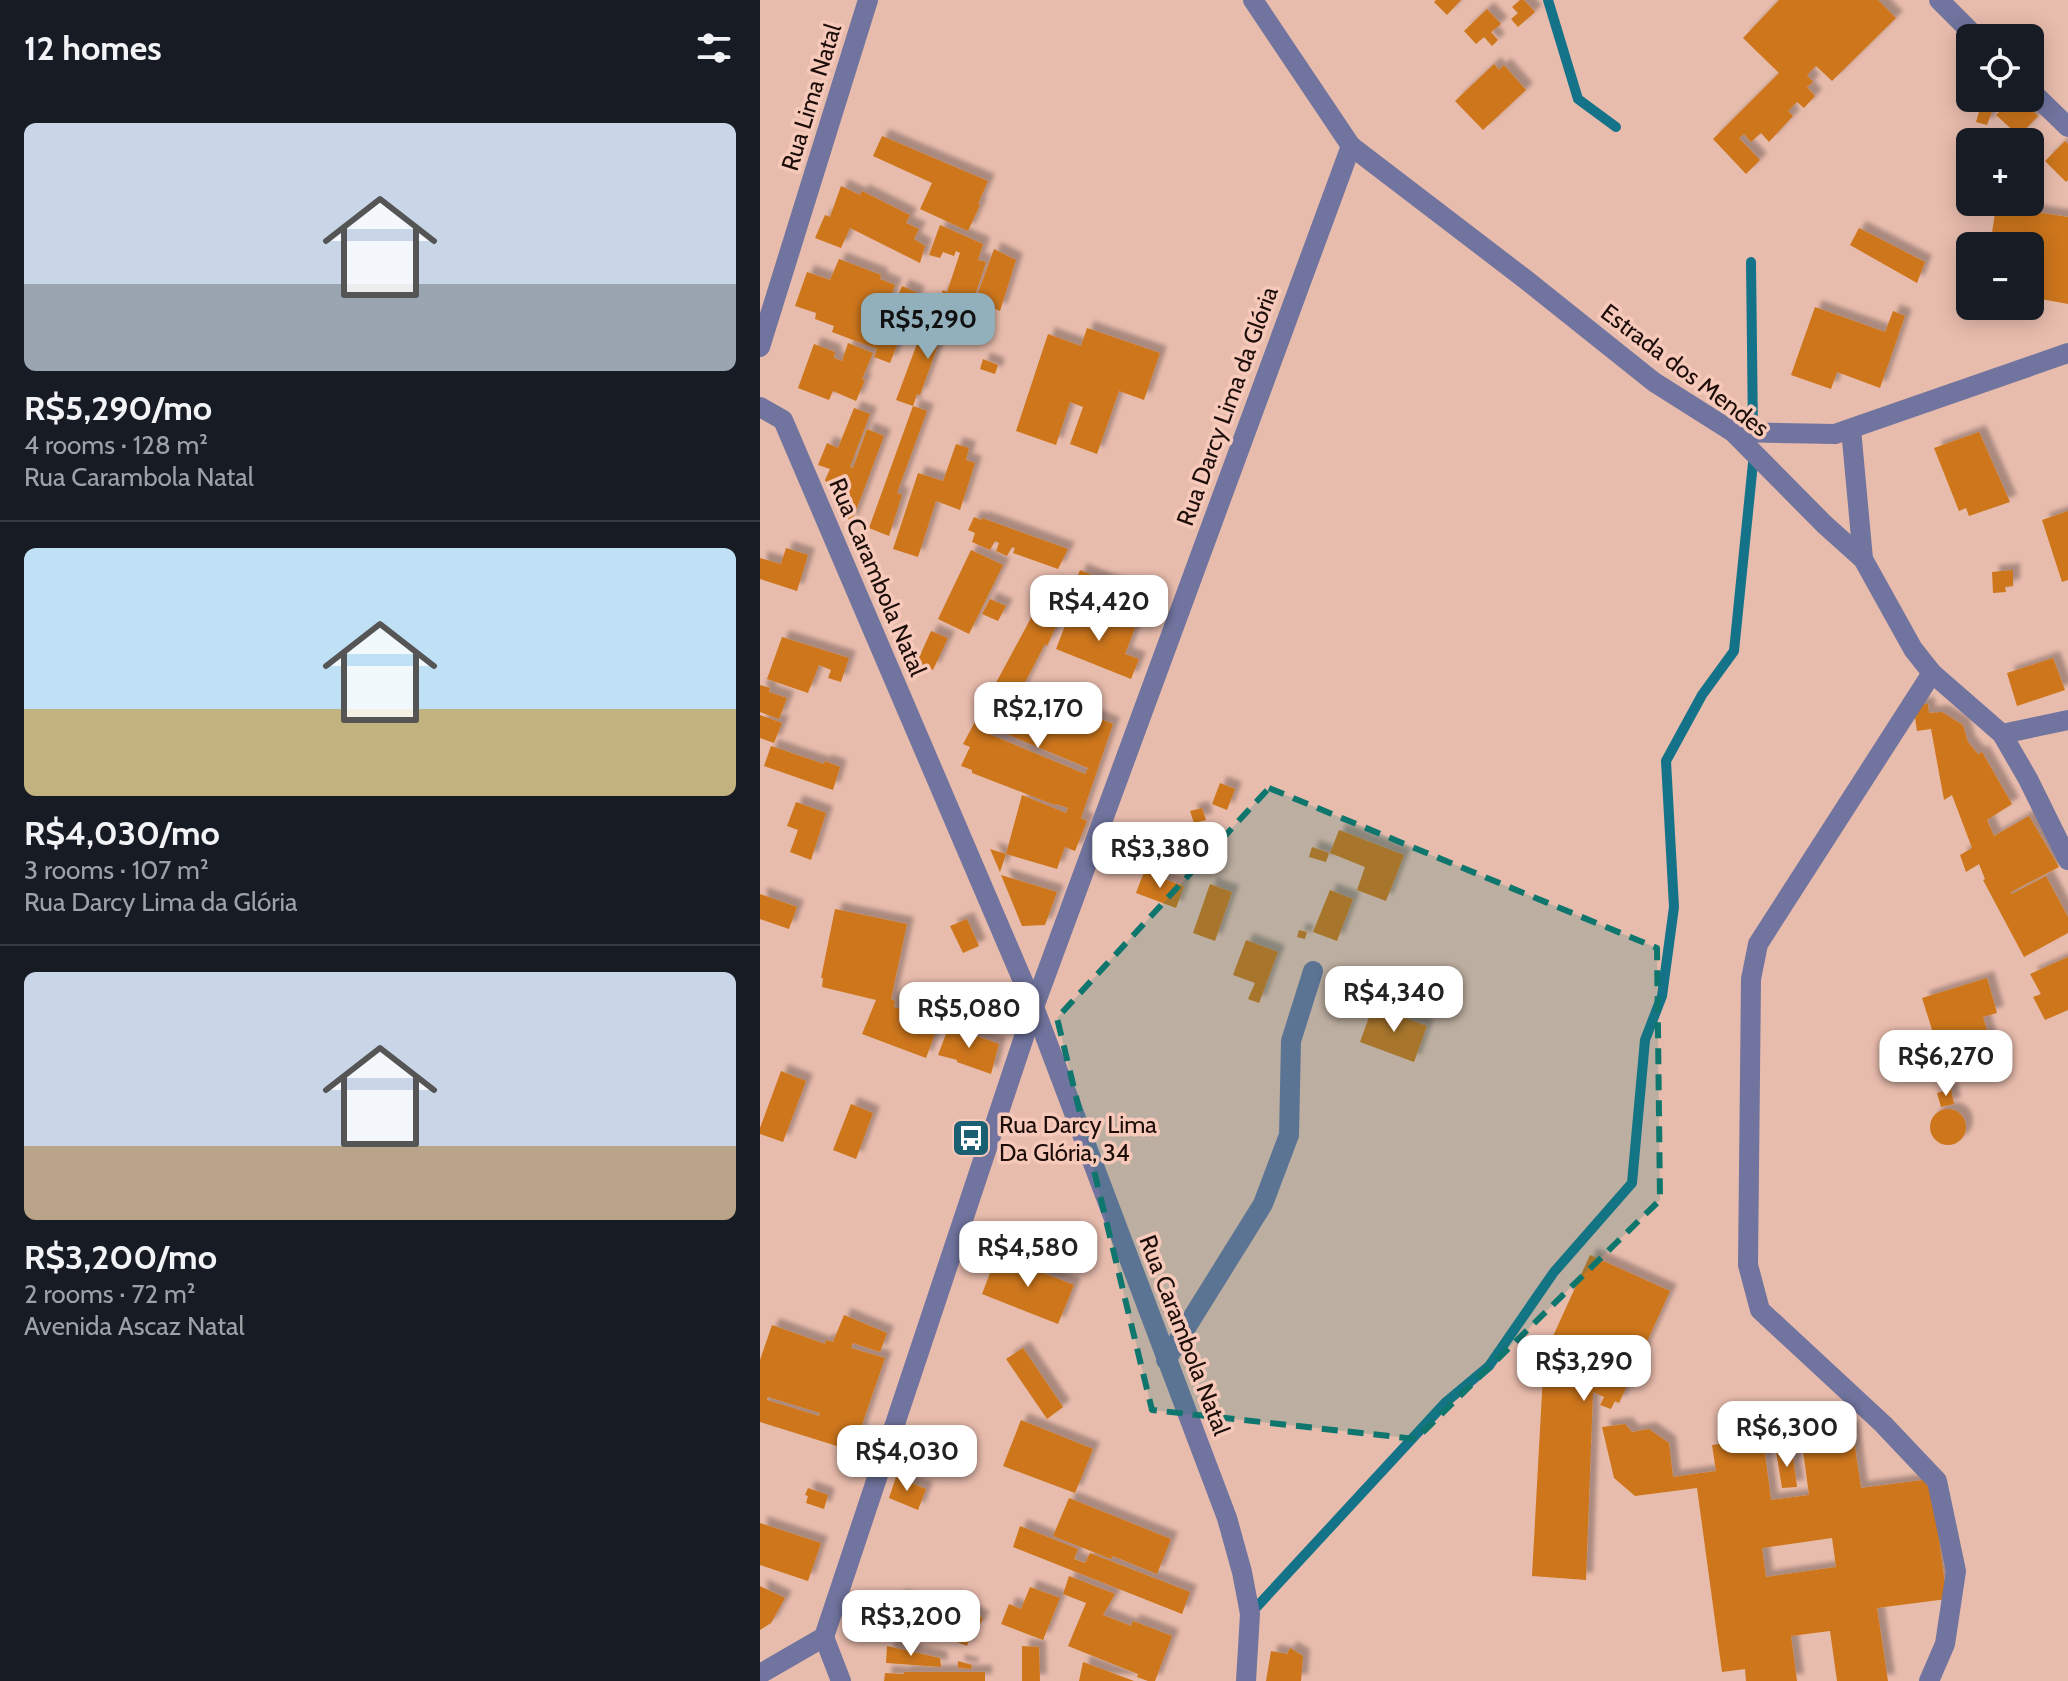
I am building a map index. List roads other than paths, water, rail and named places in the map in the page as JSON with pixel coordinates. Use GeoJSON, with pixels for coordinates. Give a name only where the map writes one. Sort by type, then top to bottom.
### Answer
{"type":"FeatureCollection","features":[{"type":"Feature","properties":{"kind":"street","name":"Rua Lima Natal"},"geometry":{"type":"LineString","coordinates":[[760,347],[868,0]]}},
{"type":"Feature","properties":{"kind":"street","name":"Estrada dos Mendes"},"geometry":{"type":"LineString","coordinates":[[1253,0],[1351,146],[1654,382],[1733,432],[1863,559],[1913,649],[1932,673],[2002,734],[2068,860]]}},
{"type":"Feature","properties":{"kind":"street"},"geometry":{"type":"LineString","coordinates":[[1939,0],[1963,24]]}},
{"type":"Feature","properties":{"kind":"street"},"geometry":{"type":"LineString","coordinates":[[2044,104],[2068,127]]}},
{"type":"Feature","properties":{"kind":"street","name":"Rua Darcy Lima da Glória"},"geometry":{"type":"LineString","coordinates":[[824,1637],[1034,1007],[1351,146]]}},
{"type":"Feature","properties":{"kind":"street"},"geometry":{"type":"LineString","coordinates":[[1733,432],[1835,434],[2068,353]]}},
{"type":"Feature","properties":{"kind":"street","name":"Rua Carambola Natal"},"geometry":{"type":"LineString","coordinates":[[760,407],[783,420],[1034,1007],[1227,1518],[1250,1614],[1246,1681]]}},
{"type":"Feature","properties":{"kind":"street"},"geometry":{"type":"LineString","coordinates":[[1851,429],[1863,559]]}},
{"type":"Feature","properties":{"kind":"street"},"geometry":{"type":"LineString","coordinates":[[1929,1681],[1945,1644],[1956,1571],[1937,1481],[1883,1424],[1760,1310],[1748,1265],[1751,979],[1758,944],[1932,673]]}},
{"type":"Feature","properties":{"kind":"street"},"geometry":{"type":"LineString","coordinates":[[2002,734],[2068,720]]}},
{"type":"Feature","properties":{"kind":"street"},"geometry":{"type":"LineString","coordinates":[[1166,1360],[1263,1204],[1289,1135],[1291,1041],[1313,971]]}},
{"type":"Feature","properties":{"kind":"street"},"geometry":{"type":"LineString","coordinates":[[760,1674],[824,1637],[841,1681]]}},
{"type":"Feature","properties":{"kind":"waterway"},"geometry":{"type":"LineString","coordinates":[[1548,0],[1578,99],[1616,127]]}},
{"type":"Feature","properties":{"kind":"waterway"},"geometry":{"type":"LineString","coordinates":[[1751,262],[1753,433]]}},
{"type":"Feature","properties":{"kind":"waterway"},"geometry":{"type":"LineString","coordinates":[[1251,1613],[1446,1402],[1489,1366],[1554,1272],[1632,1183],[1645,1040],[1662,996],[1674,907],[1666,761],[1702,695],[1734,651],[1754,453]]}},
{"type":"Feature","properties":{"kind":"place","name":"Rua Darcy Lima Da Glória, 34"},"geometry":{"type":"Point","coordinates":[971,1138]}}]}
